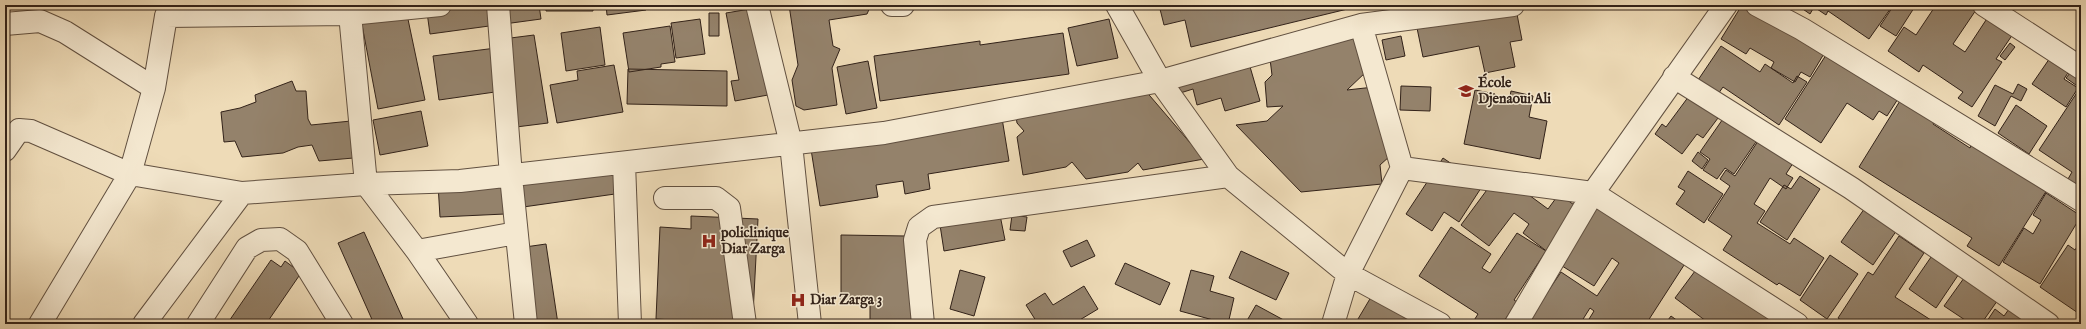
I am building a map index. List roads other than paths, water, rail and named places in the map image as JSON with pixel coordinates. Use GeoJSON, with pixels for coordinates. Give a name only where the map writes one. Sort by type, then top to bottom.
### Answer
{"type":"FeatureCollection","features":[{"type":"Feature","properties":{"kind":"street"},"geometry":{"type":"LineString","coordinates":[[40,324],[130,174],[154,88],[168,11],[349,10],[440,5]]}},
{"type":"Feature","properties":{"kind":"street"},"geometry":{"type":"LineString","coordinates":[[498,5],[516,233],[526,324]]}},
{"type":"Feature","properties":{"kind":"street"},"geometry":{"type":"LineString","coordinates":[[757,5],[791,144],[810,324]]}},
{"type":"Feature","properties":{"kind":"street"},"geometry":{"type":"LineString","coordinates":[[892,5],[903,5]]}},
{"type":"Feature","properties":{"kind":"street"},"geometry":{"type":"LineString","coordinates":[[1117,5],[1160,81],[1228,176],[1348,274],[1440,324]]}},
{"type":"Feature","properties":{"kind":"street"},"geometry":{"type":"LineString","coordinates":[[5,150],[19,130],[31,131],[130,174],[242,192],[366,184],[460,181],[884,133],[1160,81],[1361,25],[1513,5]]}},
{"type":"Feature","properties":{"kind":"street"},"geometry":{"type":"LineString","coordinates":[[1516,324],[1593,193],[1726,5]]}},
{"type":"Feature","properties":{"kind":"street"},"geometry":{"type":"LineString","coordinates":[[1757,5],[1802,29],[2081,200]]}},
{"type":"Feature","properties":{"kind":"street"},"geometry":{"type":"LineString","coordinates":[[1984,5],[2002,11],[2081,68]]}},
{"type":"Feature","properties":{"kind":"street"},"geometry":{"type":"LineString","coordinates":[[349,10],[366,184],[417,251],[467,324]]}},
{"type":"Feature","properties":{"kind":"street"},"geometry":{"type":"LineString","coordinates":[[5,24],[40,20],[65,32],[154,88]]}},
{"type":"Feature","properties":{"kind":"street"},"geometry":{"type":"LineString","coordinates":[[1333,324],[1348,274],[1402,168],[1361,25]]}},
{"type":"Feature","properties":{"kind":"street"},"geometry":{"type":"LineString","coordinates":[[1674,77],[1851,188],[2048,324]]}},
{"type":"Feature","properties":{"kind":"street"},"geometry":{"type":"LineString","coordinates":[[624,163],[630,324]]}},
{"type":"Feature","properties":{"kind":"street"},"geometry":{"type":"LineString","coordinates":[[1402,168],[1593,193],[1795,324]]}},
{"type":"Feature","properties":{"kind":"street"},"geometry":{"type":"LineString","coordinates":[[923,324],[915,240],[919,227],[933,217],[1228,176]]}},
{"type":"Feature","properties":{"kind":"street"},"geometry":{"type":"LineString","coordinates":[[144,324],[242,192]]}},
{"type":"Feature","properties":{"kind":"street"},"geometry":{"type":"LineString","coordinates":[[665,198],[716,198],[729,208],[745,324]]}},
{"type":"Feature","properties":{"kind":"street"},"geometry":{"type":"LineString","coordinates":[[417,251],[516,233]]}},
{"type":"Feature","properties":{"kind":"street"},"geometry":{"type":"LineString","coordinates":[[198,324],[247,248],[261,240],[280,239],[297,251],[342,324]]}},
{"type":"Feature","properties":{"kind":"place","name":"École Djenaoui Ali"},"geometry":{"type":"Point","coordinates":[1466,91]}},
{"type":"Feature","properties":{"kind":"place","name":"policlinique Diar Zarga"},"geometry":{"type":"Point","coordinates":[709,241]}},
{"type":"Feature","properties":{"kind":"place","name":"Diar Zarga 3"},"geometry":{"type":"Point","coordinates":[798,300]}}]}
